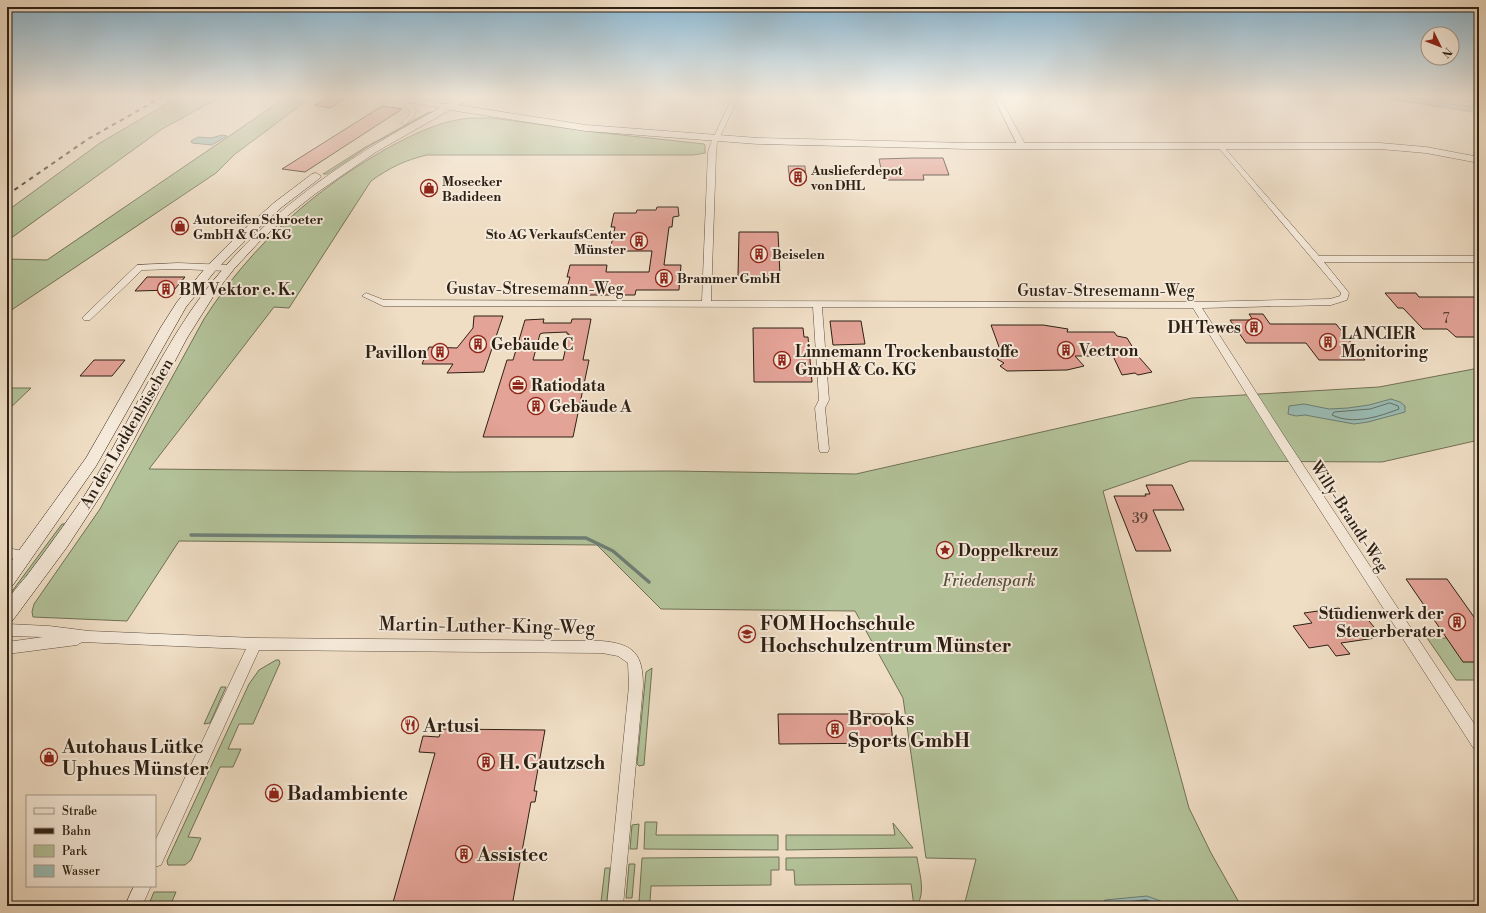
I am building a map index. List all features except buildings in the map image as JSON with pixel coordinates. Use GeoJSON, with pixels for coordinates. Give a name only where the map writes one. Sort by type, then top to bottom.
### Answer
{"type":"FeatureCollection","features":[{"type":"Feature","properties":{"kind":"main road","name":"An den Loddenbüschen"},"geometry":{"type":"LineString","coordinates":[[7,580],[55,514],[90,462],[181,306],[212,267],[247,233],[291,194],[354,151],[375,139]]}},
{"type":"Feature","properties":{"kind":"main road","name":"An den Loddenbüschen"},"geometry":{"type":"LineString","coordinates":[[7,615],[75,521],[107,473],[183,333],[229,268],[261,235],[319,186],[390,139]]}},
{"type":"Feature","properties":{"kind":"main road"},"geometry":{"type":"LineString","coordinates":[[383,143],[393,139]]}},
{"type":"Feature","properties":{"kind":"main road"},"geometry":{"type":"LineString","coordinates":[[712,139],[807,143],[1022,146],[1397,147],[1441,152],[1479,160]]}},
{"type":"Feature","properties":{"kind":"street"},"geometry":{"type":"LineString","coordinates":[[706,303],[712,152],[716,139]]}},
{"type":"Feature","properties":{"kind":"street"},"geometry":{"type":"LineString","coordinates":[[1018,139],[1022,146]]}},
{"type":"Feature","properties":{"kind":"street","name":"Gustav-Stresemann-Weg"},"geometry":{"type":"LineString","coordinates":[[366,296],[383,303],[1196,305],[1312,303],[1339,301],[1344,298],[1345,293],[1220,146]]}},
{"type":"Feature","properties":{"kind":"street"},"geometry":{"type":"LineString","coordinates":[[1316,259],[1479,260]]}},
{"type":"Feature","properties":{"kind":"street"},"geometry":{"type":"LineString","coordinates":[[87,318],[140,267],[229,268]]}},
{"type":"Feature","properties":{"kind":"street"},"geometry":{"type":"LineString","coordinates":[[817,304],[824,400],[820,408],[824,449]]}},
{"type":"Feature","properties":{"kind":"street","name":"Willy-Brandt-Weg"},"geometry":{"type":"LineString","coordinates":[[1196,305],[1301,471],[1479,744]]}},
{"type":"Feature","properties":{"kind":"street"},"geometry":{"type":"LineString","coordinates":[[7,553],[26,555]]}},
{"type":"Feature","properties":{"kind":"street","name":"Martin-Luther-King-Weg"},"geometry":{"type":"LineString","coordinates":[[7,630],[49,632],[89,637],[255,644],[602,647],[618,649],[625,652],[631,657],[636,667],[635,703],[616,906]]}},
{"type":"Feature","properties":{"kind":"street","name":"Martin-Luther-King-Weg"},"geometry":{"type":"LineString","coordinates":[[7,648],[89,637]]}},
{"type":"Feature","properties":{"kind":"street"},"geometry":{"type":"LineString","coordinates":[[156,857],[255,644]]}},
{"type":"Feature","properties":{"kind":"street"},"geometry":{"type":"LineString","coordinates":[[133,906],[142,887]]}},
{"type":"Feature","properties":{"kind":"green space"},"geometry":{"type":"Polygon","coordinates":[[[107,139],[149,139],[7,241],[7,211],[107,139]]]}},
{"type":"Feature","properties":{"kind":"green space"},"geometry":{"type":"Polygon","coordinates":[[[225,139],[256,139],[235,154],[216,173],[7,313],[7,259],[47,260],[225,139]]]}},
{"type":"Feature","properties":{"kind":"green space"},"geometry":{"type":"Polygon","coordinates":[[[382,139],[327,174],[323,174],[364,148],[382,139]]]}},
{"type":"Feature","properties":{"kind":"green space","name":"Friedenspark"},"geometry":{"type":"Polygon","coordinates":[[[407,139],[655,139],[704,144],[705,153],[693,155],[427,155],[412,159],[391,168],[371,181],[289,308],[274,307],[149,469],[455,472],[673,471],[856,474],[1192,398],[1379,387],[1479,368],[1479,440],[1382,462],[1190,461],[1103,491],[1189,808],[1211,853],[1241,906],[964,906],[976,859],[926,858],[903,698],[855,611],[661,609],[597,545],[179,541],[127,621],[33,617],[32,612],[34,604],[100,509],[204,319],[223,292],[243,266],[265,242],[313,198],[339,179],[395,144],[407,139]]]}},
{"type":"Feature","properties":{"kind":"green space"},"geometry":{"type":"Polygon","coordinates":[[[7,388],[31,388],[7,411],[7,388]]]}},
{"type":"Feature","properties":{"kind":"green space"},"geometry":{"type":"Polygon","coordinates":[[[62,524],[66,524],[7,603],[7,598],[62,524]]]}},
{"type":"Feature","properties":{"kind":"green space"},"geometry":{"type":"Polygon","coordinates":[[[1425,635],[1432,638],[1447,638],[1479,662],[1479,680],[1456,680],[1425,635]]]}},
{"type":"Feature","properties":{"kind":"green space"},"geometry":{"type":"Polygon","coordinates":[[[276,660],[279,660],[280,663],[253,724],[239,724],[228,749],[241,749],[233,767],[220,767],[188,837],[201,838],[191,860],[185,865],[168,865],[167,861],[249,684],[259,670],[276,660]]]}},
{"type":"Feature","properties":{"kind":"green space"},"geometry":{"type":"Polygon","coordinates":[[[652,668],[644,765],[639,766],[637,764],[646,672],[652,668]]]}},
{"type":"Feature","properties":{"kind":"green space"},"geometry":{"type":"Polygon","coordinates":[[[221,687],[226,687],[210,723],[204,724],[221,687]]]}},
{"type":"Feature","properties":{"kind":"green space"},"geometry":{"type":"Polygon","coordinates":[[[645,822],[657,822],[656,835],[778,835],[778,850],[644,849],[645,822]]]}},
{"type":"Feature","properties":{"kind":"green space"},"geometry":{"type":"Polygon","coordinates":[[[893,823],[913,848],[786,850],[786,835],[895,835],[893,823]]]}},
{"type":"Feature","properties":{"kind":"green space"},"geometry":{"type":"Polygon","coordinates":[[[639,824],[637,849],[630,849],[632,825],[639,824]]]}},
{"type":"Feature","properties":{"kind":"green space"},"geometry":{"type":"Polygon","coordinates":[[[779,857],[779,870],[771,870],[771,885],[651,886],[650,902],[639,902],[642,858],[779,857]]]}},
{"type":"Feature","properties":{"kind":"green space"},"geometry":{"type":"Polygon","coordinates":[[[917,857],[921,894],[920,900],[917,905],[914,906],[911,884],[795,885],[794,870],[786,870],[786,858],[917,857]]]}},
{"type":"Feature","properties":{"kind":"green space"},"geometry":{"type":"Polygon","coordinates":[[[629,864],[635,864],[632,898],[626,898],[629,864]]]}},
{"type":"Feature","properties":{"kind":"green space"},"geometry":{"type":"Polygon","coordinates":[[[605,868],[610,868],[607,901],[601,902],[605,868]]]}},
{"type":"Feature","properties":{"kind":"green space"},"geometry":{"type":"Polygon","coordinates":[[[154,892],[176,892],[170,906],[148,906],[154,892]]]}},
{"type":"Feature","properties":{"kind":"water"},"geometry":{"type":"Polygon","coordinates":[[[195,139],[223,139],[212,145],[192,143],[191,141],[195,139]]]}},
{"type":"Feature","properties":{"kind":"water"},"geometry":{"type":"Polygon","coordinates":[[[1391,399],[1400,402],[1405,406],[1405,412],[1368,422],[1354,424],[1305,415],[1296,416],[1288,414],[1289,406],[1304,404],[1329,409],[1348,408],[1369,405],[1391,399]]]}},
{"type":"Feature","properties":{"kind":"water"},"geometry":{"type":"Polygon","coordinates":[[[1147,896],[1174,906],[1100,906],[1105,900],[1147,896]]]}},
{"type":"Feature","properties":{"kind":"waterway"},"geometry":{"type":"LineString","coordinates":[[191,535],[586,538],[613,551],[649,582]]}},
{"type":"Feature","properties":{"kind":"railway"},"geometry":{"type":"LineString","coordinates":[[7,195],[89,139]]}},
{"type":"Feature","properties":{"kind":"place","name":"Auslieferdepot von DHL"},"geometry":{"type":"Point","coordinates":[798,177]}},
{"type":"Feature","properties":{"kind":"place","name":"Mosecker Badideen"},"geometry":{"type":"Point","coordinates":[429,188]}},
{"type":"Feature","properties":{"kind":"place","name":"Autoreifen Schroeter GmbH & Co. KG"},"geometry":{"type":"Point","coordinates":[180,226]}},
{"type":"Feature","properties":{"kind":"place","name":"Sto AG VerkaufsCenter Münster"},"geometry":{"type":"Point","coordinates":[639,241]}},
{"type":"Feature","properties":{"kind":"place","name":"Beiselen"},"geometry":{"type":"Point","coordinates":[759,254]}},
{"type":"Feature","properties":{"kind":"place","name":"Brammer GmbH"},"geometry":{"type":"Point","coordinates":[664,278]}},
{"type":"Feature","properties":{"kind":"place","name":"BM Vektor e. K."},"geometry":{"type":"Point","coordinates":[166,289]}},
{"type":"Feature","properties":{"kind":"place","name":"DH Tewes"},"geometry":{"type":"Point","coordinates":[1254,327]}},
{"type":"Feature","properties":{"kind":"place","name":"LANCIER Monitoring"},"geometry":{"type":"Point","coordinates":[1328,342]}},
{"type":"Feature","properties":{"kind":"place","name":"Gebäude C"},"geometry":{"type":"Point","coordinates":[478,344]}},
{"type":"Feature","properties":{"kind":"place","name":"Vectron"},"geometry":{"type":"Point","coordinates":[1066,350]}},
{"type":"Feature","properties":{"kind":"place","name":"Pavillon"},"geometry":{"type":"Point","coordinates":[440,352]}},
{"type":"Feature","properties":{"kind":"place","name":"Linnemann Trockenbaustoffe GmbH & Co. KG"},"geometry":{"type":"Point","coordinates":[782,360]}},
{"type":"Feature","properties":{"kind":"place","name":"Ratiodata"},"geometry":{"type":"Point","coordinates":[518,385]}},
{"type":"Feature","properties":{"kind":"place","name":"Gebäude A"},"geometry":{"type":"Point","coordinates":[536,406]}},
{"type":"Feature","properties":{"kind":"place","name":"Doppelkreuz"},"geometry":{"type":"Point","coordinates":[945,550]}},
{"type":"Feature","properties":{"kind":"place","name":"Studienwerk der Steuerberater"},"geometry":{"type":"Point","coordinates":[1457,622]}},
{"type":"Feature","properties":{"kind":"place","name":"FOM Hochschule Hochschulzentrum Münster"},"geometry":{"type":"Point","coordinates":[747,634]}},
{"type":"Feature","properties":{"kind":"place","name":"Artusi"},"geometry":{"type":"Point","coordinates":[410,725]}},
{"type":"Feature","properties":{"kind":"place","name":"Brooks Sports GmbH"},"geometry":{"type":"Point","coordinates":[835,729]}},
{"type":"Feature","properties":{"kind":"place","name":"Autohaus Lütke Uphues Münster"},"geometry":{"type":"Point","coordinates":[49,757]}},
{"type":"Feature","properties":{"kind":"place","name":"H. Gautzsch"},"geometry":{"type":"Point","coordinates":[486,762]}},
{"type":"Feature","properties":{"kind":"place","name":"Badambiente"},"geometry":{"type":"Point","coordinates":[274,793]}},
{"type":"Feature","properties":{"kind":"place","name":"Assistec"},"geometry":{"type":"Point","coordinates":[464,854]}}]}
